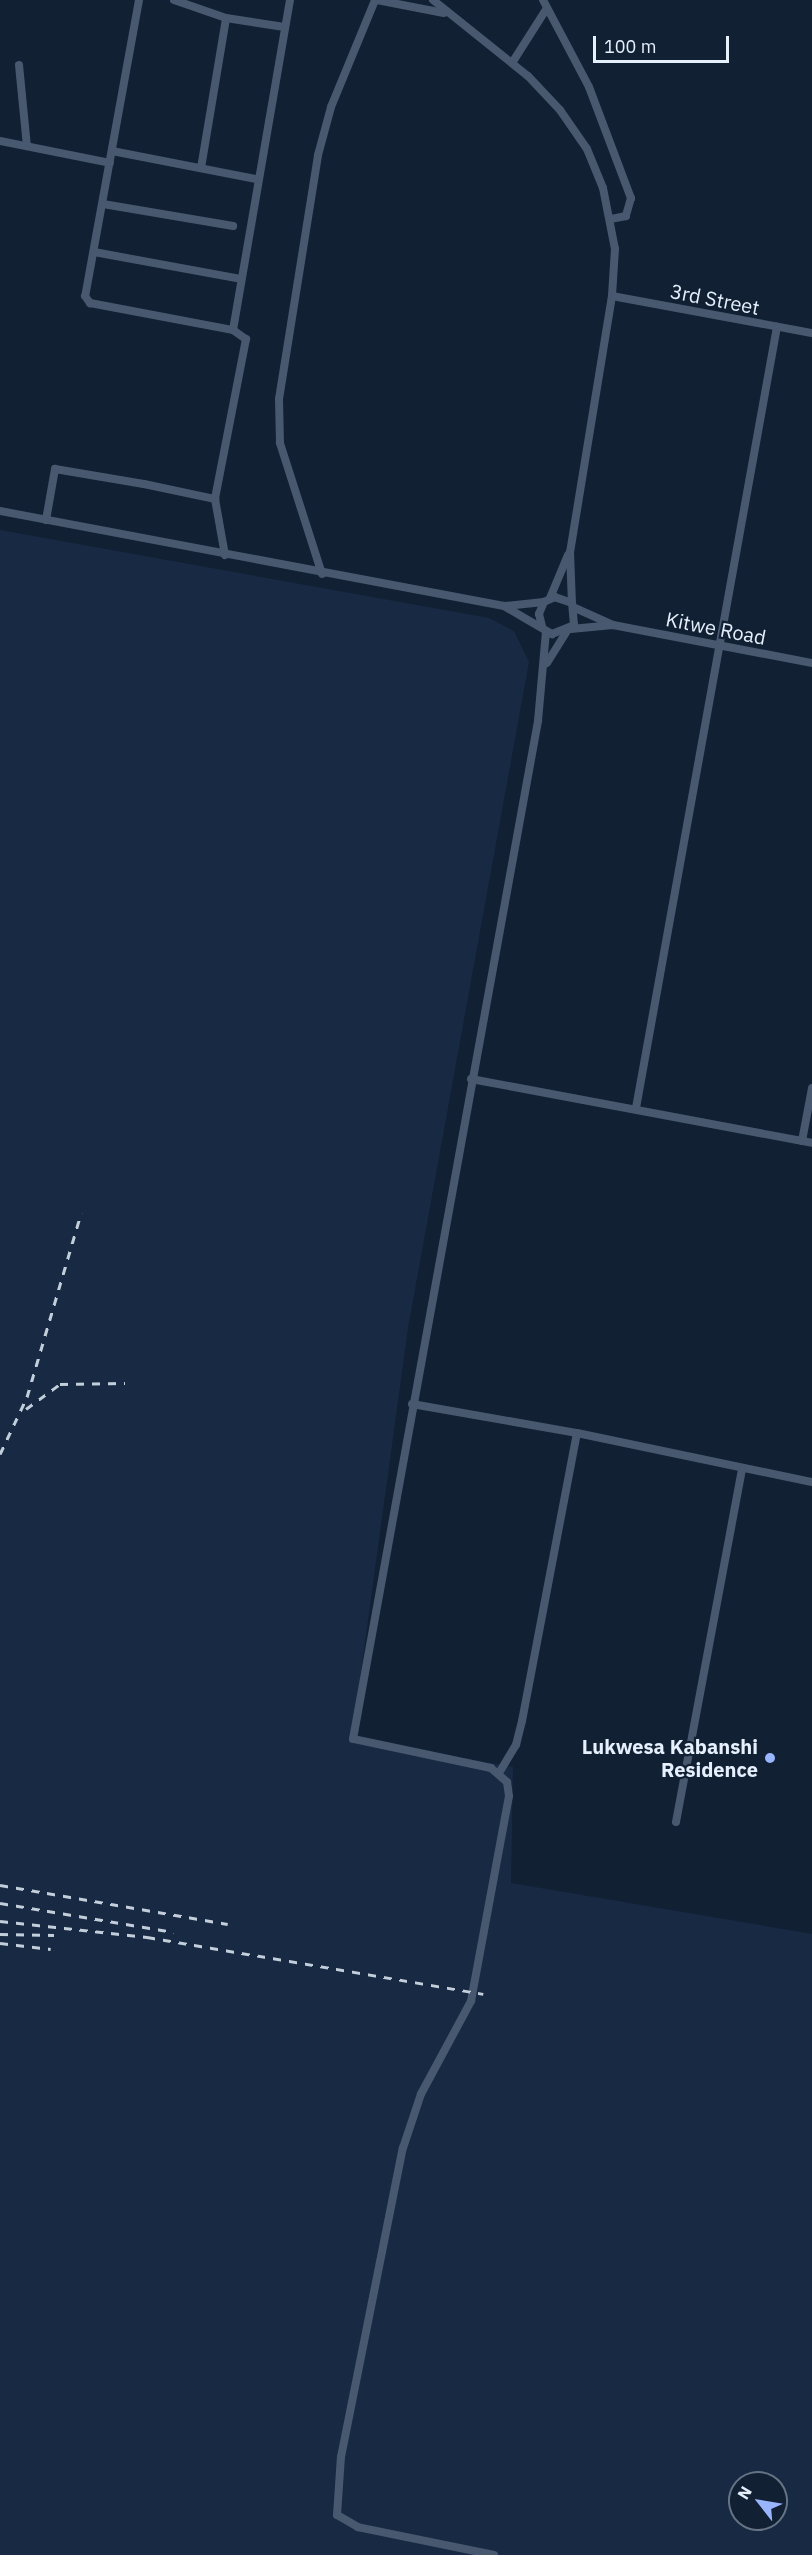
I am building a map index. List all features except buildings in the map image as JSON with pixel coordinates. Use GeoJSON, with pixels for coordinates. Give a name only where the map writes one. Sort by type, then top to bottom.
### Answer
{"type":"FeatureCollection","features":[{"type":"Feature","properties":{"kind":"street"},"geometry":{"type":"LineString","coordinates":[[139,0],[86,296],[90,303],[233,330],[248,342],[215,499],[225,555]]}},
{"type":"Feature","properties":{"kind":"street"},"geometry":{"type":"LineString","coordinates":[[174,0],[226,18],[284,27]]}},
{"type":"Feature","properties":{"kind":"street"},"geometry":{"type":"LineString","coordinates":[[233,330],[256,179],[290,0]]}},
{"type":"Feature","properties":{"kind":"street"},"geometry":{"type":"LineString","coordinates":[[322,574],[280,443],[279,399],[318,155],[330,107],[376,0],[445,13]]}},
{"type":"Feature","properties":{"kind":"street"},"geometry":{"type":"LineString","coordinates":[[433,0],[445,13],[512,63],[560,110],[587,149],[610,219],[612,296],[570,552],[573,605],[568,631],[547,663]]}},
{"type":"Feature","properties":{"kind":"street"},"geometry":{"type":"LineString","coordinates":[[512,63],[545,4]]}},
{"type":"Feature","properties":{"kind":"street"},"geometry":{"type":"LineString","coordinates":[[545,4],[589,87],[631,198],[626,216],[610,219]]}},
{"type":"Feature","properties":{"kind":"street"},"geometry":{"type":"LineString","coordinates":[[201,168],[226,18]]}},
{"type":"Feature","properties":{"kind":"street"},"geometry":{"type":"LineString","coordinates":[[19,65],[27,146]]}},
{"type":"Feature","properties":{"kind":"street"},"geometry":{"type":"LineString","coordinates":[[0,141],[110,163]]}},
{"type":"Feature","properties":{"kind":"street"},"geometry":{"type":"LineString","coordinates":[[112,151],[256,179]]}},
{"type":"Feature","properties":{"kind":"street"},"geometry":{"type":"LineString","coordinates":[[103,204],[233,226]]}},
{"type":"Feature","properties":{"kind":"street"},"geometry":{"type":"LineString","coordinates":[[94,252],[241,279]]}},
{"type":"Feature","properties":{"kind":"street","name":"3rd Street"},"geometry":{"type":"LineString","coordinates":[[612,296],[812,333]]}},
{"type":"Feature","properties":{"kind":"street"},"geometry":{"type":"LineString","coordinates":[[636,1108],[722,647],[777,327]]}},
{"type":"Feature","properties":{"kind":"street"},"geometry":{"type":"LineString","coordinates":[[46,520],[51,474],[61,468],[215,499]]}},
{"type":"Feature","properties":{"kind":"street"},"geometry":{"type":"LineString","coordinates":[[0,512],[322,574],[504,606],[544,628]]}},
{"type":"Feature","properties":{"kind":"street"},"geometry":{"type":"LineString","coordinates":[[494,2555],[358,2528],[341,2521],[335,2507],[408,2127],[444,2044],[471,2001],[507,1815],[507,1782],[499,1773],[475,1763],[353,1739],[547,663],[544,628],[539,614],[570,552]]}},
{"type":"Feature","properties":{"kind":"street","name":"Kitwe Road"},"geometry":{"type":"LineString","coordinates":[[504,606],[547,600],[573,605],[613,625],[812,663]]}},
{"type":"Feature","properties":{"kind":"street","name":"Kitwe Road"},"geometry":{"type":"LineString","coordinates":[[544,628],[568,631],[613,625]]}},
{"type":"Feature","properties":{"kind":"street"},"geometry":{"type":"LineString","coordinates":[[471,1079],[636,1108],[812,1143]]}},
{"type":"Feature","properties":{"kind":"street"},"geometry":{"type":"LineString","coordinates":[[802,1141],[812,1088]]}},
{"type":"Feature","properties":{"kind":"street"},"geometry":{"type":"LineString","coordinates":[[412,1404],[577,1433],[742,1470],[812,1482]]}},
{"type":"Feature","properties":{"kind":"street"},"geometry":{"type":"LineString","coordinates":[[499,1773],[516,1745],[522,1721],[577,1433]]}},
{"type":"Feature","properties":{"kind":"street"},"geometry":{"type":"LineString","coordinates":[[676,1822],[742,1470]]}},
{"type":"Feature","properties":{"kind":"shaded area"},"geometry":{"type":"Polygon","coordinates":[[[0,530],[489,618],[514,631],[529,662],[408,1328],[352,1737],[513,1767],[511,1883],[812,1934],[812,2555],[0,2555],[0,530]]]}},
{"type":"Feature","properties":{"kind":"railway"},"geometry":{"type":"LineString","coordinates":[[0,1454],[27,1397],[81,1213]]}},
{"type":"Feature","properties":{"kind":"railway"},"geometry":{"type":"LineString","coordinates":[[26,1409],[60,1384],[125,1383]]}},
{"type":"Feature","properties":{"kind":"railway"},"geometry":{"type":"LineString","coordinates":[[0,1885],[228,1924]]}},
{"type":"Feature","properties":{"kind":"railway"},"geometry":{"type":"LineString","coordinates":[[0,1903],[174,1932]]}},
{"type":"Feature","properties":{"kind":"railway"},"geometry":{"type":"LineString","coordinates":[[0,1921],[147,1937],[483,1994]]}},
{"type":"Feature","properties":{"kind":"railway"},"geometry":{"type":"LineString","coordinates":[[0,1934],[54,1935]]}},
{"type":"Feature","properties":{"kind":"railway"},"geometry":{"type":"LineString","coordinates":[[0,1943],[51,1949]]}},
{"type":"Feature","properties":{"kind":"place","name":"Lukwesa Kabanshi Residence"},"geometry":{"type":"Point","coordinates":[770,1758]}}]}
